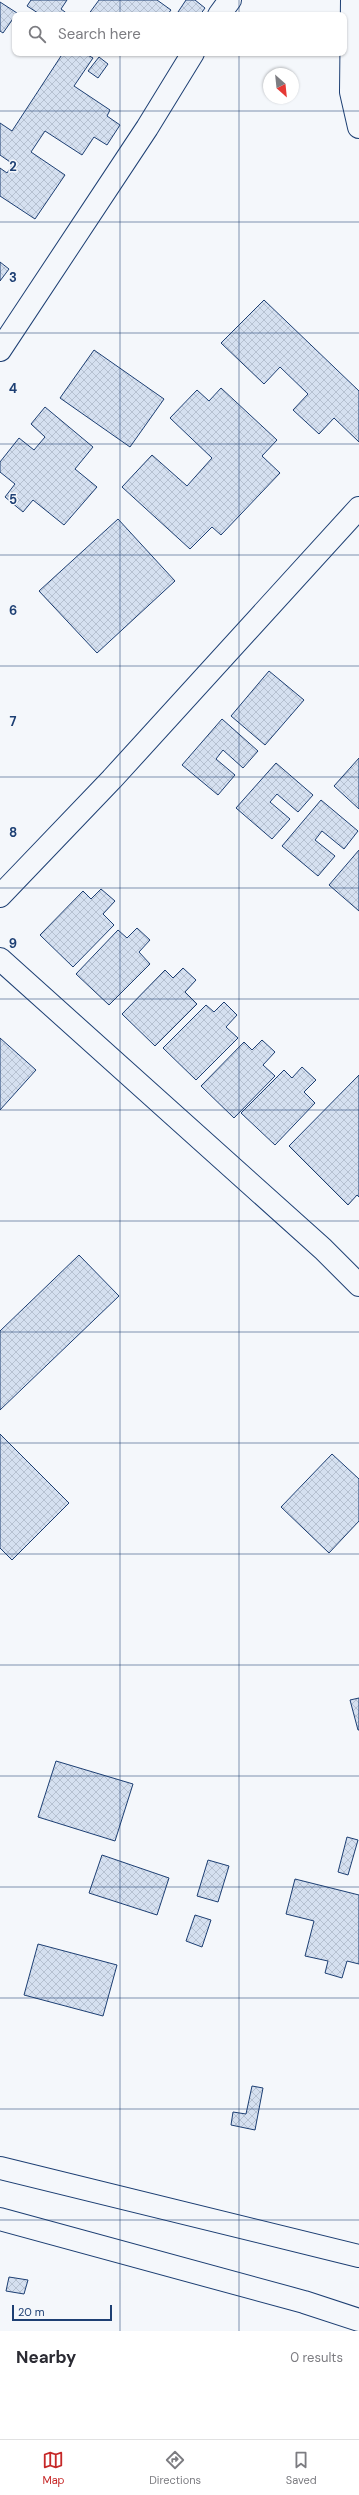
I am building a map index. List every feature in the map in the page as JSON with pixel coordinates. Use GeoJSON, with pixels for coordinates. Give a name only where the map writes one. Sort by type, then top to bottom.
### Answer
{"type":"FeatureCollection","features":[{"type":"Feature","properties":{"kind":"main road"},"geometry":{"type":"LineString","coordinates":[[221,12],[230,0]]}},
{"type":"Feature","properties":{"kind":"main road"},"geometry":{"type":"LineString","coordinates":[[352,0],[351,92],[359,127]]}},
{"type":"Feature","properties":{"kind":"main road"},"geometry":{"type":"LineString","coordinates":[[0,350],[147,128],[191,56]]}},
{"type":"Feature","properties":{"kind":"main road"},"geometry":{"type":"LineString","coordinates":[[0,896],[112,779],[359,508]]}},
{"type":"Feature","properties":{"kind":"main road"},"geometry":{"type":"LineString","coordinates":[[0,959],[323,1249],[359,1285]]}},
{"type":"Feature","properties":{"kind":"main road"},"geometry":{"type":"LineString","coordinates":[[0,2168],[359,2256]]}},
{"type":"Feature","properties":{"kind":"main road"},"geometry":{"type":"LineString","coordinates":[[0,2219],[304,2302],[359,2320]]}},
{"type":"Feature","properties":{"kind":"building"},"geometry":{"type":"Polygon","coordinates":[[[31,0],[67,0],[61,9],[65,12],[36,12],[27,6],[31,0]]]}},
{"type":"Feature","properties":{"kind":"building"},"geometry":{"type":"Polygon","coordinates":[[[99,0],[157,0],[171,10],[169,12],[90,12],[99,0]]]}},
{"type":"Feature","properties":{"kind":"building"},"geometry":{"type":"Polygon","coordinates":[[[186,0],[195,0],[205,8],[202,12],[178,12],[186,0]]]}},
{"type":"Feature","properties":{"kind":"building"},"geometry":{"type":"Polygon","coordinates":[[[0,2],[15,12],[12,12],[12,20],[3,33],[0,31],[0,2]]]}},
{"type":"Feature","properties":{"kind":"building"},"geometry":{"type":"Polygon","coordinates":[[[61,56],[89,56],[93,58],[74,86],[110,110],[107,116],[120,125],[107,145],[94,137],[82,155],[45,131],[31,152],[65,175],[35,219],[0,196],[0,168],[7,173],[13,164],[0,155],[0,123],[12,131],[61,56]]]}},
{"type":"Feature","properties":{"kind":"building"},"geometry":{"type":"Polygon","coordinates":[[[99,57],[108,64],[98,78],[88,71],[99,57]]]}},
{"type":"Feature","properties":{"kind":"building"},"geometry":{"type":"Polygon","coordinates":[[[0,262],[9,269],[0,281],[0,262]]]}},
{"type":"Feature","properties":{"kind":"building"},"geometry":{"type":"Polygon","coordinates":[[[264,300],[359,391],[359,442],[334,418],[319,434],[293,410],[308,394],[280,367],[264,384],[221,343],[264,300]]]}},
{"type":"Feature","properties":{"kind":"building"},"geometry":{"type":"Polygon","coordinates":[[[94,350],[164,399],[130,447],[60,398],[94,350]]]}},
{"type":"Feature","properties":{"kind":"building"},"geometry":{"type":"Polygon","coordinates":[[[221,388],[277,440],[262,456],[280,473],[221,535],[212,527],[190,549],[122,487],[152,455],[187,486],[212,458],[170,418],[197,390],[209,401],[221,388]]]}},
{"type":"Feature","properties":{"kind":"building"},"geometry":{"type":"Polygon","coordinates":[[[45,407],[93,447],[75,469],[97,487],[64,525],[33,500],[23,512],[5,497],[15,484],[0,472],[0,462],[19,438],[34,450],[45,437],[31,424],[45,407]]]}},
{"type":"Feature","properties":{"kind":"building"},"geometry":{"type":"Polygon","coordinates":[[[118,519],[175,581],[97,653],[39,591],[118,519]]]}},
{"type":"Feature","properties":{"kind":"building"},"geometry":{"type":"Polygon","coordinates":[[[269,671],[304,700],[265,745],[231,716],[269,671]]]}},
{"type":"Feature","properties":{"kind":"building"},"geometry":{"type":"Polygon","coordinates":[[[222,719],[258,751],[243,768],[223,750],[216,759],[235,775],[218,795],[182,765],[222,719]]]}},
{"type":"Feature","properties":{"kind":"building"},"geometry":{"type":"Polygon","coordinates":[[[359,758],[359,809],[334,786],[359,758]]]}},
{"type":"Feature","properties":{"kind":"building"},"geometry":{"type":"Polygon","coordinates":[[[276,763],[313,795],[298,812],[277,794],[270,802],[290,819],[272,839],[236,808],[276,763]]]}},
{"type":"Feature","properties":{"kind":"building"},"geometry":{"type":"Polygon","coordinates":[[[321,800],[358,831],[344,849],[322,831],[315,840],[335,856],[318,876],[282,846],[321,800]]]}},
{"type":"Feature","properties":{"kind":"building"},"geometry":{"type":"Polygon","coordinates":[[[359,850],[359,911],[329,885],[359,850]]]}},
{"type":"Feature","properties":{"kind":"building"},"geometry":{"type":"Polygon","coordinates":[[[101,889],[115,901],[103,914],[114,925],[73,967],[40,935],[83,891],[91,899],[101,889]]]}},
{"type":"Feature","properties":{"kind":"building"},"geometry":{"type":"Polygon","coordinates":[[[137,928],[150,940],[139,952],[150,964],[109,1005],[76,974],[118,930],[127,938],[137,928]]]}},
{"type":"Feature","properties":{"kind":"building"},"geometry":{"type":"Polygon","coordinates":[[[183,968],[196,980],[185,992],[197,1004],[155,1046],[122,1014],[165,970],[173,978],[183,968]]]}},
{"type":"Feature","properties":{"kind":"building"},"geometry":{"type":"Polygon","coordinates":[[[224,1002],[237,1015],[226,1027],[238,1038],[196,1080],[163,1048],[206,1005],[214,1012],[224,1002]]]}},
{"type":"Feature","properties":{"kind":"building"},"geometry":{"type":"Polygon","coordinates":[[[0,1038],[36,1070],[0,1110],[0,1038]]]}},
{"type":"Feature","properties":{"kind":"building"},"geometry":{"type":"Polygon","coordinates":[[[262,1040],[275,1052],[263,1065],[275,1076],[234,1118],[201,1086],[244,1042],[252,1050],[262,1040]]]}},
{"type":"Feature","properties":{"kind":"building"},"geometry":{"type":"Polygon","coordinates":[[[302,1067],[316,1080],[304,1092],[315,1103],[275,1145],[241,1113],[284,1070],[292,1078],[302,1067]]]}},
{"type":"Feature","properties":{"kind":"building"},"geometry":{"type":"Polygon","coordinates":[[[359,1075],[359,1197],[357,1195],[348,1205],[289,1146],[359,1075]]]}},
{"type":"Feature","properties":{"kind":"building"},"geometry":{"type":"Polygon","coordinates":[[[79,1255],[119,1296],[0,1410],[0,1331],[79,1255]]]}},
{"type":"Feature","properties":{"kind":"building"},"geometry":{"type":"Polygon","coordinates":[[[0,1434],[69,1503],[12,1560],[0,1548],[0,1434]]]}},
{"type":"Feature","properties":{"kind":"building"},"geometry":{"type":"Polygon","coordinates":[[[332,1454],[359,1479],[359,1521],[329,1553],[281,1507],[332,1454]]]}},
{"type":"Feature","properties":{"kind":"building"},"geometry":{"type":"Polygon","coordinates":[[[359,1698],[359,1730],[358,1730],[350,1700],[359,1698]]]}},
{"type":"Feature","properties":{"kind":"building"},"geometry":{"type":"Polygon","coordinates":[[[56,1761],[133,1784],[115,1841],[38,1817],[56,1761]]]}},
{"type":"Feature","properties":{"kind":"building"},"geometry":{"type":"Polygon","coordinates":[[[347,1837],[358,1840],[348,1875],[338,1872],[347,1837]]]}},
{"type":"Feature","properties":{"kind":"building"},"geometry":{"type":"Polygon","coordinates":[[[102,1855],[169,1878],[157,1915],[89,1893],[102,1855]]]}},
{"type":"Feature","properties":{"kind":"building"},"geometry":{"type":"Polygon","coordinates":[[[208,1860],[229,1866],[218,1902],[197,1896],[208,1860]]]}},
{"type":"Feature","properties":{"kind":"building"},"geometry":{"type":"Polygon","coordinates":[[[295,1879],[359,1895],[359,1964],[347,1961],[342,1978],[325,1973],[328,1961],[305,1956],[314,1921],[286,1914],[295,1879]]]}},
{"type":"Feature","properties":{"kind":"building"},"geometry":{"type":"Polygon","coordinates":[[[195,1915],[211,1920],[202,1947],[186,1941],[195,1915]]]}},
{"type":"Feature","properties":{"kind":"building"},"geometry":{"type":"Polygon","coordinates":[[[38,1944],[117,1965],[103,2016],[24,1995],[38,1944]]]}},
{"type":"Feature","properties":{"kind":"building"},"geometry":{"type":"Polygon","coordinates":[[[252,2086],[263,2088],[255,2130],[231,2125],[233,2112],[246,2114],[252,2086]]]}},
{"type":"Feature","properties":{"kind":"building"},"geometry":{"type":"Polygon","coordinates":[[[9,2277],[28,2280],[24,2294],[6,2291],[9,2277]]]}}]}
